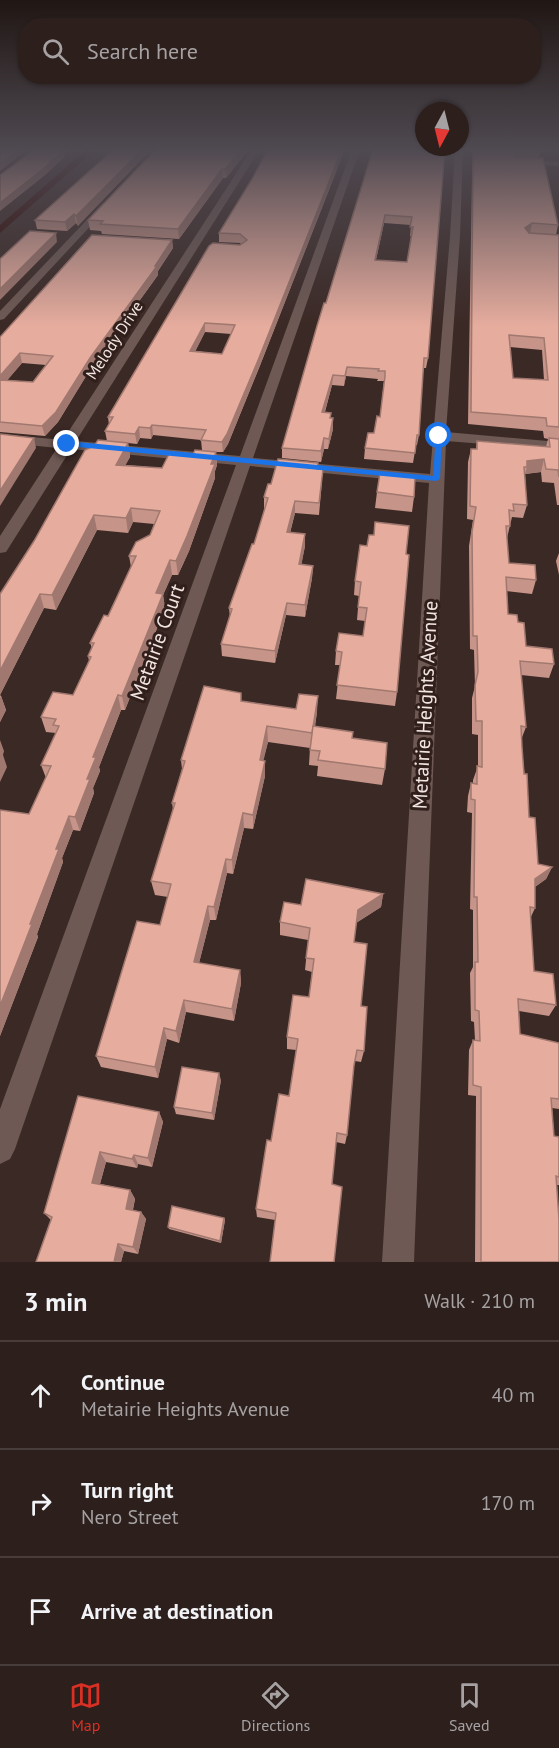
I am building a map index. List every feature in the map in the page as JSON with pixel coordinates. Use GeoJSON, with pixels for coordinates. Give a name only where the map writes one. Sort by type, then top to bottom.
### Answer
{"type":"FeatureCollection","features":[{"type":"Feature","properties":{"kind":"street"},"geometry":{"type":"LineString","coordinates":[[0,317],[70,237],[101,208]]}},
{"type":"Feature","properties":{"kind":"street","name":"Melody Drive"},"geometry":{"type":"LineString","coordinates":[[0,549],[218,208]]}},
{"type":"Feature","properties":{"kind":"street","name":"Metairie Court"},"geometry":{"type":"LineString","coordinates":[[0,1149],[335,208]]}},
{"type":"Feature","properties":{"kind":"street","name":"Metairie Heights Avenue"},"geometry":{"type":"LineString","coordinates":[[398,1262],[436,479],[456,208]]}},
{"type":"Feature","properties":{"kind":"street"},"geometry":{"type":"LineString","coordinates":[[70,237],[87,238]]}},
{"type":"Feature","properties":{"kind":"street"},"geometry":{"type":"LineString","coordinates":[[439,436],[559,446]]}},
{"type":"Feature","properties":{"kind":"street"},"geometry":{"type":"LineString","coordinates":[[0,438],[436,479]]}},
{"type":"Feature","properties":{"kind":"building"},"geometry":{"type":"Polygon","coordinates":[[[48,208],[84,208],[65,222],[35,220],[48,208]]]}},
{"type":"Feature","properties":{"kind":"building"},"geometry":{"type":"Polygon","coordinates":[[[100,208],[193,208],[178,229],[100,224],[103,221],[88,220],[100,208]]]}},
{"type":"Feature","properties":{"kind":"building"},"geometry":{"type":"Polygon","coordinates":[[[234,208],[319,208],[227,434],[222,442],[201,440],[206,430],[152,425],[150,428],[139,427],[135,434],[105,431],[113,417],[108,417],[209,246],[213,243],[240,245],[247,240],[240,234],[219,233],[234,208]],[[205,323],[190,351],[222,354],[235,325],[205,323]]]}},
{"type":"Feature","properties":{"kind":"building"},"geometry":{"type":"Polygon","coordinates":[[[355,208],[440,208],[428,358],[424,358],[419,435],[417,435],[415,453],[365,448],[368,433],[374,433],[377,416],[380,417],[385,371],[347,367],[345,376],[333,375],[322,412],[331,413],[330,418],[333,418],[329,439],[324,438],[321,451],[282,448],[317,326],[355,208]],[[385,215],[375,260],[407,262],[413,227],[410,227],[412,217],[385,215]]]}},
{"type":"Feature","properties":{"kind":"building"},"geometry":{"type":"Polygon","coordinates":[[[473,208],[554,208],[558,225],[532,223],[525,228],[529,233],[559,235],[559,427],[547,426],[546,418],[471,412],[473,208]],[[509,335],[513,378],[548,380],[544,338],[509,335]]]}},
{"type":"Feature","properties":{"kind":"building"},"geometry":{"type":"Polygon","coordinates":[[[30,231],[56,233],[0,289],[0,259],[30,231]]]}},
{"type":"Feature","properties":{"kind":"building"},"geometry":{"type":"Polygon","coordinates":[[[92,235],[172,240],[155,266],[157,266],[90,358],[56,412],[42,426],[0,422],[0,380],[33,382],[53,356],[20,353],[0,376],[0,337],[92,235]]]}},
{"type":"Feature","properties":{"kind":"building"},"geometry":{"type":"Polygon","coordinates":[[[0,434],[34,438],[0,491],[0,434]]]}},
{"type":"Feature","properties":{"kind":"building"},"geometry":{"type":"Polygon","coordinates":[[[549,438],[559,439],[559,477],[558,470],[546,469],[544,459],[527,461],[527,467],[524,467],[527,505],[513,504],[514,511],[509,510],[510,526],[506,526],[509,563],[535,565],[536,580],[506,577],[508,614],[517,615],[518,622],[524,623],[526,646],[552,649],[554,664],[520,661],[526,727],[521,726],[522,747],[524,774],[527,774],[529,817],[535,818],[538,864],[552,867],[535,879],[535,908],[530,907],[534,971],[553,974],[556,1005],[518,999],[520,1034],[559,1043],[559,1099],[551,1098],[554,1136],[559,1137],[559,1177],[556,1176],[559,1262],[481,1262],[481,1087],[473,1085],[473,1040],[480,1041],[479,1011],[475,1010],[475,962],[478,962],[477,897],[474,897],[475,800],[471,799],[471,783],[477,784],[477,766],[482,767],[482,721],[476,721],[475,685],[478,672],[477,636],[473,636],[472,532],[476,507],[470,506],[471,449],[477,449],[477,441],[550,447],[549,438]]]}},
{"type":"Feature","properties":{"kind":"building"},"geometry":{"type":"Polygon","coordinates":[[[98,440],[128,443],[116,465],[162,468],[170,452],[193,454],[195,450],[216,452],[211,464],[215,464],[176,561],[170,560],[156,593],[163,594],[122,696],[118,695],[93,757],[96,757],[87,779],[90,779],[75,817],[69,816],[56,849],[59,849],[30,924],[32,924],[0,1006],[0,810],[29,814],[51,766],[41,765],[59,726],[53,725],[56,719],[41,717],[53,692],[73,695],[91,657],[88,656],[94,643],[90,643],[104,615],[108,616],[136,556],[129,556],[136,542],[150,535],[160,511],[131,508],[126,518],[94,515],[52,595],[40,594],[0,671],[0,594],[34,541],[85,450],[94,446],[98,440]]]}},
{"type":"Feature","properties":{"kind":"building"},"geometry":{"type":"Polygon","coordinates":[[[278,459],[318,463],[317,469],[323,469],[319,503],[295,501],[287,532],[305,534],[299,564],[313,566],[305,605],[287,603],[275,651],[221,644],[232,609],[229,608],[252,544],[254,544],[268,498],[264,497],[268,484],[271,484],[278,459]]]}},
{"type":"Feature","properties":{"kind":"building"},"geometry":{"type":"Polygon","coordinates":[[[380,473],[415,477],[414,497],[377,492],[380,473]]]}},
{"type":"Feature","properties":{"kind":"building"},"geometry":{"type":"Polygon","coordinates":[[[375,522],[409,526],[406,554],[409,555],[397,692],[337,685],[342,652],[336,651],[339,633],[363,636],[367,608],[358,607],[361,582],[355,581],[360,545],[367,546],[369,535],[374,535],[375,522]]]}},
{"type":"Feature","properties":{"kind":"building"},"geometry":{"type":"Polygon","coordinates":[[[204,686],[241,693],[241,701],[296,709],[299,694],[318,696],[312,733],[267,726],[260,760],[265,761],[253,815],[243,813],[232,860],[226,859],[214,907],[208,906],[194,962],[240,970],[232,1009],[184,1000],[176,1031],[164,1028],[155,1067],[96,1056],[137,921],[160,925],[171,884],[151,881],[175,803],[172,803],[185,761],[181,760],[204,686]]]}},
{"type":"Feature","properties":{"kind":"building"},"geometry":{"type":"Polygon","coordinates":[[[313,726],[353,732],[352,738],[387,743],[385,769],[318,760],[320,751],[310,750],[313,726]]]}},
{"type":"Feature","properties":{"kind":"building"},"geometry":{"type":"Polygon","coordinates":[[[306,879],[383,894],[358,910],[354,942],[367,944],[361,1006],[367,1007],[364,1051],[357,1050],[347,1135],[337,1133],[332,1184],[342,1187],[334,1262],[270,1262],[276,1213],[256,1209],[267,1140],[271,1141],[279,1094],[289,1096],[298,1039],[287,1037],[293,995],[309,997],[314,959],[306,958],[310,928],[280,922],[284,902],[301,905],[306,879]]]}},
{"type":"Feature","properties":{"kind":"building"},"geometry":{"type":"Polygon","coordinates":[[[182,1067],[219,1073],[212,1113],[174,1107],[182,1067]]]}},
{"type":"Feature","properties":{"kind":"building"},"geometry":{"type":"Polygon","coordinates":[[[78,1096],[159,1112],[148,1158],[134,1155],[132,1159],[100,1152],[92,1183],[130,1190],[126,1209],[141,1212],[133,1247],[118,1244],[114,1262],[36,1262],[52,1217],[44,1213],[78,1096]]]}},
{"type":"Feature","properties":{"kind":"building"},"geometry":{"type":"Polygon","coordinates":[[[172,1206],[224,1218],[220,1241],[168,1227],[172,1206]]]}},
{"type":"Feature","properties":{"kind":"waterway"},"geometry":{"type":"LineString","coordinates":[[0,230],[25,208]]}},
{"type":"Feature","properties":{"kind":"route"},"geometry":{"type":"LineString","coordinates":[[67,444],[436,479],[439,436]]}}]}
